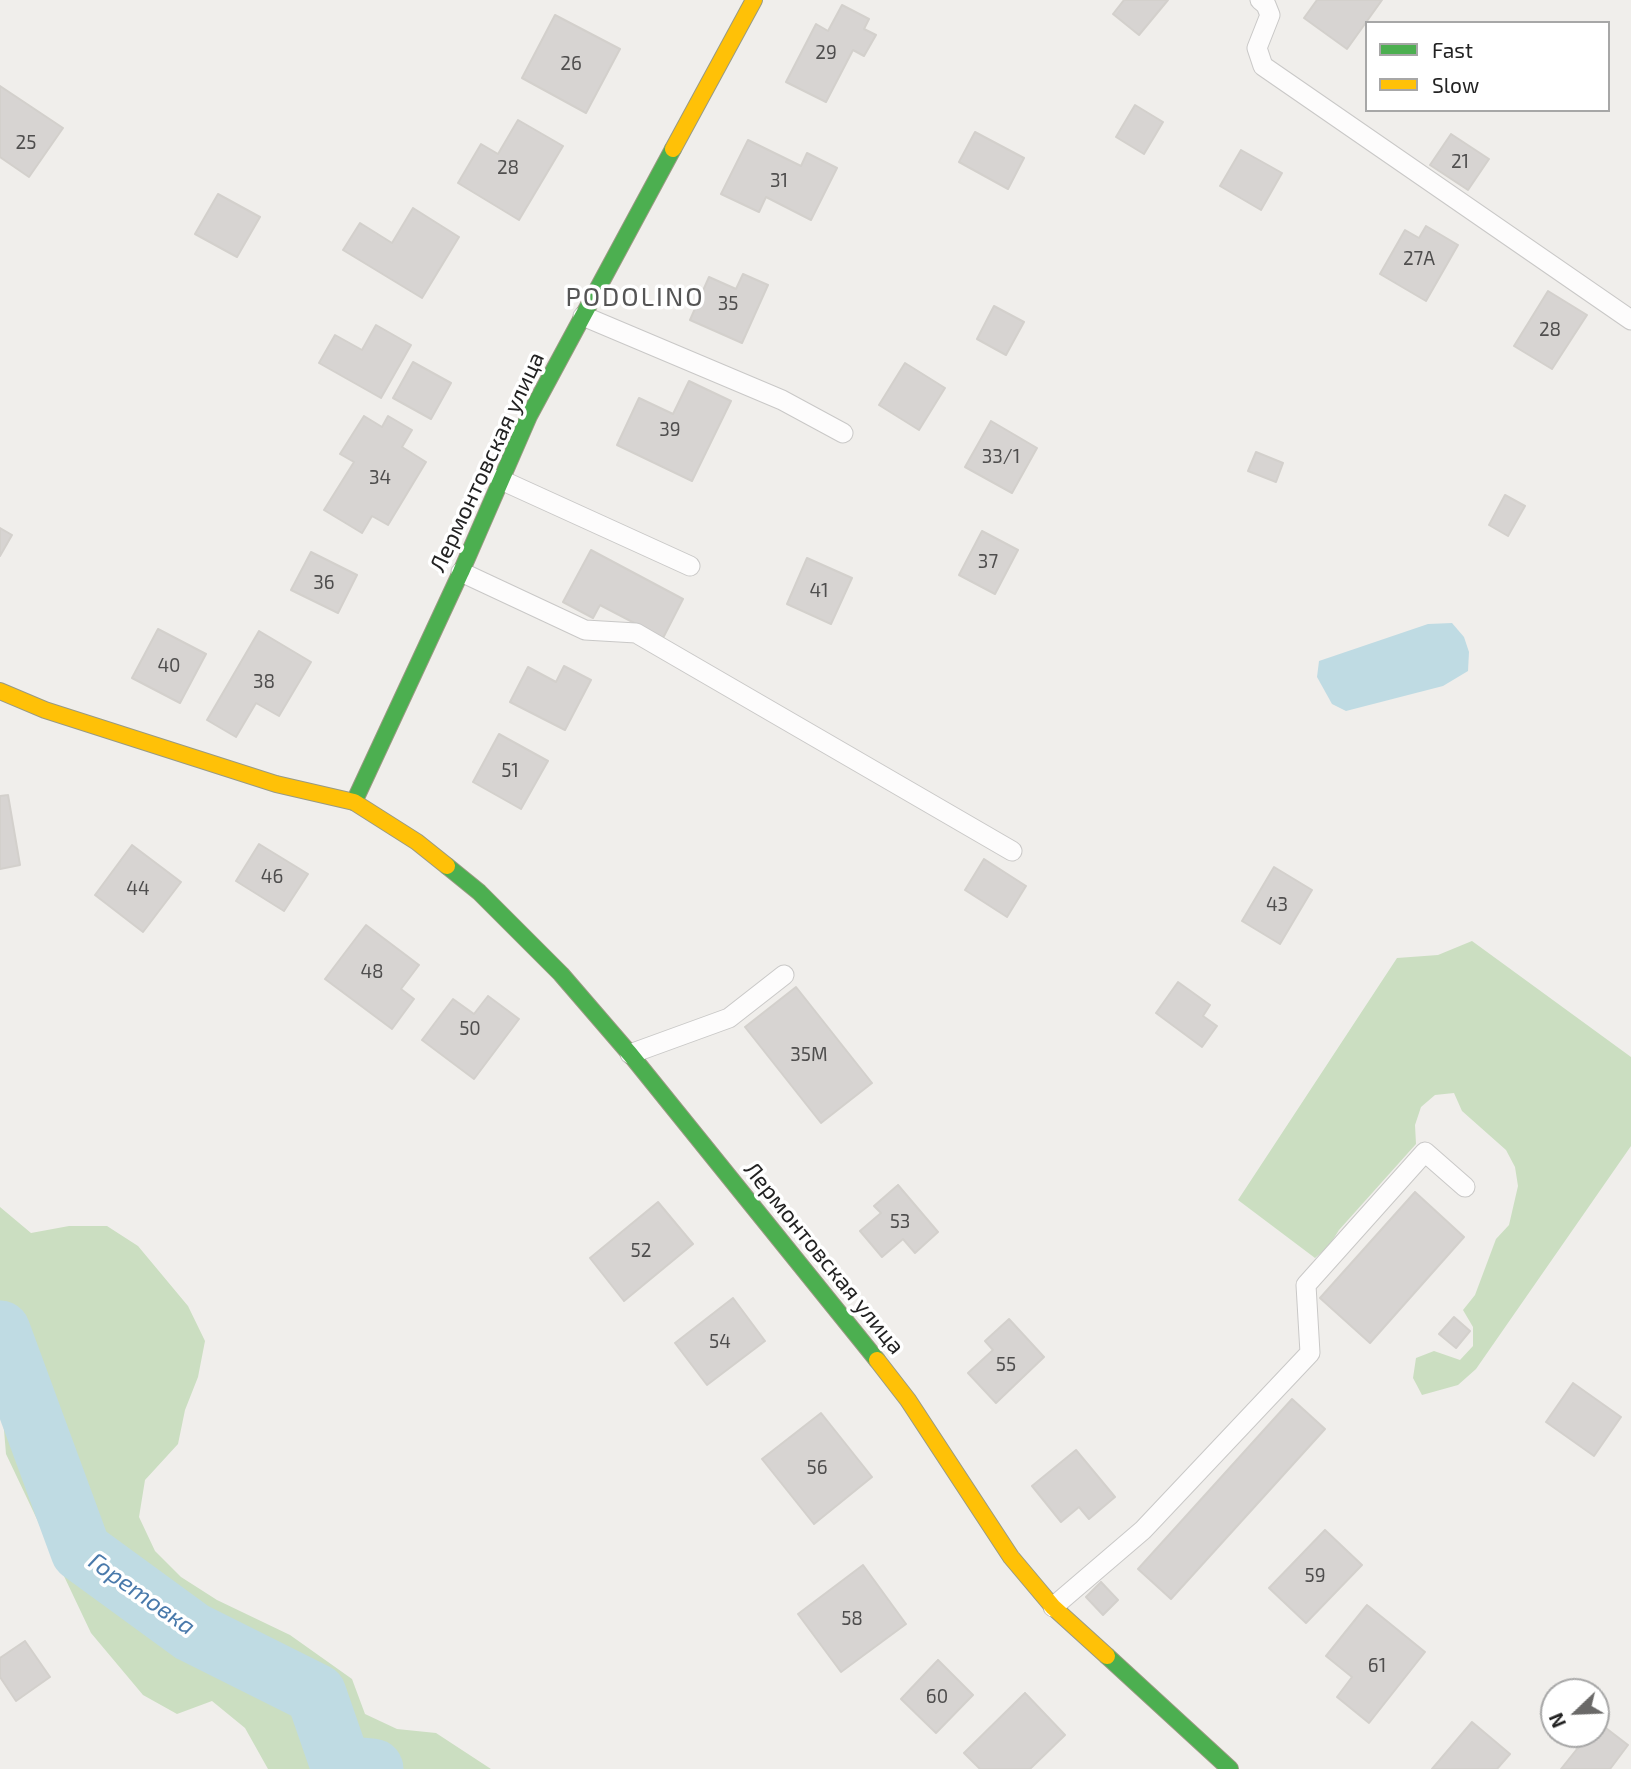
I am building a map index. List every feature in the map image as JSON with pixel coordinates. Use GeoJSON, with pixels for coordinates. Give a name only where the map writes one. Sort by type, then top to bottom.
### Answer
{"type":"FeatureCollection","features":[{"type":"Feature","properties":{"kind":"street","name":"Лермонтовская улица"},"geometry":{"type":"LineString","coordinates":[[354,802],[461,572],[499,479],[583,316],[754,0]]}},
{"type":"Feature","properties":{"kind":"street","name":"Лермонтовская улица"},"geometry":{"type":"LineString","coordinates":[[0,691],[45,710],[275,784],[354,802],[418,842],[479,892],[561,974],[630,1054],[908,1400],[1011,1557],[1053,1607],[1230,1769]]}},
{"type":"Feature","properties":{"kind":"lane"},"geometry":{"type":"LineString","coordinates":[[1260,0],[1266,5],[1270,15],[1257,48],[1263,66],[1631,320]]}},
{"type":"Feature","properties":{"kind":"lane"},"geometry":{"type":"LineString","coordinates":[[583,316],[782,400],[843,433]]}},
{"type":"Feature","properties":{"kind":"lane"},"geometry":{"type":"LineString","coordinates":[[499,479],[690,566]]}},
{"type":"Feature","properties":{"kind":"lane"},"geometry":{"type":"LineString","coordinates":[[461,572],[585,630],[636,633],[1012,851]]}},
{"type":"Feature","properties":{"kind":"lane"},"geometry":{"type":"LineString","coordinates":[[630,1054],[729,1018],[783,975]]}},
{"type":"Feature","properties":{"kind":"lane"},"geometry":{"type":"LineString","coordinates":[[1053,1607],[1143,1530],[1310,1353],[1306,1285],[1424,1152],[1465,1187]]}},
{"type":"Feature","properties":{"kind":"green space"},"geometry":{"type":"Polygon","coordinates":[[[1472,941],[1631,1057],[1631,1146],[1476,1369],[1458,1385],[1422,1395],[1413,1378],[1416,1358],[1434,1351],[1460,1360],[1473,1346],[1473,1327],[1463,1310],[1475,1295],[1496,1239],[1509,1225],[1518,1186],[1515,1167],[1506,1150],[1462,1111],[1454,1093],[1435,1095],[1421,1107],[1415,1125],[1416,1144],[1339,1230],[1329,1246],[1315,1258],[1238,1200],[1397,958],[1438,955],[1472,941]]]}},
{"type":"Feature","properties":{"kind":"green space"},"geometry":{"type":"Polygon","coordinates":[[[0,1207],[31,1233],[69,1226],[107,1226],[138,1246],[188,1306],[205,1341],[198,1377],[185,1410],[178,1444],[145,1480],[139,1517],[155,1551],[181,1577],[217,1600],[290,1635],[352,1679],[365,1714],[397,1729],[436,1733],[491,1769],[268,1769],[245,1728],[212,1701],[177,1714],[143,1695],[91,1633],[6,1454],[0,1382],[0,1207]]]}},
{"type":"Feature","properties":{"kind":"water"},"geometry":{"type":"Polygon","coordinates":[[[1452,623],[1464,637],[1469,652],[1468,671],[1443,686],[1346,711],[1332,704],[1317,677],[1319,661],[1428,624],[1452,623]]]}},
{"type":"Feature","properties":{"kind":"building"},"geometry":{"type":"Polygon","coordinates":[[[1124,0],[1168,0],[1139,35],[1113,14],[1124,0]]]}},
{"type":"Feature","properties":{"kind":"building"},"geometry":{"type":"Polygon","coordinates":[[[1317,0],[1382,0],[1347,49],[1304,18],[1317,0]]]}},
{"type":"Feature","properties":{"kind":"building"},"geometry":{"type":"Polygon","coordinates":[[[842,5],[869,19],[864,29],[876,35],[864,56],[853,50],[826,102],[786,82],[816,24],[828,31],[842,5]]]}},
{"type":"Feature","properties":{"kind":"building"},"geometry":{"type":"Polygon","coordinates":[[[555,15],[620,49],[586,113],[522,78],[555,15]]]}},
{"type":"Feature","properties":{"kind":"building"},"geometry":{"type":"Polygon","coordinates":[[[0,86],[63,128],[29,177],[0,157],[0,86]]]}},
{"type":"Feature","properties":{"kind":"building"},"geometry":{"type":"Polygon","coordinates":[[[1135,105],[1163,122],[1144,154],[1116,137],[1135,105]]]}},
{"type":"Feature","properties":{"kind":"building"},"geometry":{"type":"Polygon","coordinates":[[[518,120],[563,146],[519,220],[458,183],[481,144],[498,154],[518,120]]]}},
{"type":"Feature","properties":{"kind":"building"},"geometry":{"type":"Polygon","coordinates":[[[975,132],[1024,158],[1008,189],[959,162],[975,132]]]}},
{"type":"Feature","properties":{"kind":"building"},"geometry":{"type":"Polygon","coordinates":[[[1451,134],[1489,159],[1468,190],[1430,165],[1451,134]]]}},
{"type":"Feature","properties":{"kind":"building"},"geometry":{"type":"Polygon","coordinates":[[[748,140],[801,166],[807,153],[837,168],[811,220],[766,197],[759,212],[721,194],[748,140]]]}},
{"type":"Feature","properties":{"kind":"building"},"geometry":{"type":"Polygon","coordinates":[[[1241,150],[1282,173],[1261,210],[1220,186],[1241,150]]]}},
{"type":"Feature","properties":{"kind":"building"},"geometry":{"type":"Polygon","coordinates":[[[218,194],[260,217],[237,257],[195,234],[218,194]]]}},
{"type":"Feature","properties":{"kind":"building"},"geometry":{"type":"Polygon","coordinates":[[[413,208],[459,237],[422,298],[343,250],[360,223],[392,243],[413,208]]]}},
{"type":"Feature","properties":{"kind":"building"},"geometry":{"type":"Polygon","coordinates":[[[1426,226],[1458,245],[1426,301],[1380,274],[1405,230],[1419,238],[1426,226]]]}},
{"type":"Feature","properties":{"kind":"building"},"geometry":{"type":"Polygon","coordinates":[[[743,274],[768,285],[742,343],[690,320],[709,277],[736,289],[743,274]]]}},
{"type":"Feature","properties":{"kind":"building"},"geometry":{"type":"Polygon","coordinates":[[[1548,291],[1587,315],[1552,369],[1514,346],[1548,291]]]}},
{"type":"Feature","properties":{"kind":"building"},"geometry":{"type":"Polygon","coordinates":[[[994,306],[1024,322],[1006,355],[977,339],[994,306]]]}},
{"type":"Feature","properties":{"kind":"building"},"geometry":{"type":"Polygon","coordinates":[[[376,325],[411,345],[381,398],[319,363],[335,335],[362,350],[376,325]]]}},
{"type":"Feature","properties":{"kind":"building"},"geometry":{"type":"Polygon","coordinates":[[[413,362],[451,383],[431,419],[393,398],[413,362]]]}},
{"type":"Feature","properties":{"kind":"building"},"geometry":{"type":"Polygon","coordinates":[[[905,363],[945,388],[919,430],[879,405],[905,363]]]}},
{"type":"Feature","properties":{"kind":"building"},"geometry":{"type":"Polygon","coordinates":[[[689,381],[731,401],[692,481],[617,445],[639,398],[673,414],[689,381]]]}},
{"type":"Feature","properties":{"kind":"building"},"geometry":{"type":"Polygon","coordinates":[[[364,416],[382,427],[388,416],[412,430],[402,447],[426,462],[388,525],[372,516],[362,533],[324,510],[354,462],[340,454],[364,416]]]}},
{"type":"Feature","properties":{"kind":"building"},"geometry":{"type":"Polygon","coordinates":[[[991,421],[1037,448],[1012,493],[965,467],[991,421]]]}},
{"type":"Feature","properties":{"kind":"building"},"geometry":{"type":"Polygon","coordinates":[[[1256,452],[1283,463],[1276,482],[1248,471],[1256,452]]]}},
{"type":"Feature","properties":{"kind":"building"},"geometry":{"type":"Polygon","coordinates":[[[1505,495],[1525,506],[1508,536],[1489,525],[1505,495]]]}},
{"type":"Feature","properties":{"kind":"building"},"geometry":{"type":"Polygon","coordinates":[[[0,528],[12,535],[0,556],[0,528]]]}},
{"type":"Feature","properties":{"kind":"building"},"geometry":{"type":"Polygon","coordinates":[[[982,531],[1018,550],[995,594],[959,575],[982,531]]]}},
{"type":"Feature","properties":{"kind":"building"},"geometry":{"type":"Polygon","coordinates":[[[591,550],[683,599],[663,638],[600,605],[593,618],[563,602],[591,550]]]}},
{"type":"Feature","properties":{"kind":"building"},"geometry":{"type":"Polygon","coordinates":[[[311,552],[357,575],[338,613],[291,590],[311,552]]]}},
{"type":"Feature","properties":{"kind":"building"},"geometry":{"type":"Polygon","coordinates":[[[807,558],[852,578],[831,624],[787,604],[807,558]]]}},
{"type":"Feature","properties":{"kind":"building"},"geometry":{"type":"Polygon","coordinates":[[[158,629],[206,654],[180,703],[132,678],[158,629]]]}},
{"type":"Feature","properties":{"kind":"building"},"geometry":{"type":"Polygon","coordinates":[[[259,631],[311,662],[279,716],[256,703],[236,737],[207,720],[259,631]]]}},
{"type":"Feature","properties":{"kind":"building"},"geometry":{"type":"Polygon","coordinates":[[[564,666],[591,680],[565,730],[510,702],[528,667],[556,682],[564,666]]]}},
{"type":"Feature","properties":{"kind":"building"},"geometry":{"type":"Polygon","coordinates":[[[499,734],[548,761],[521,809],[473,782],[499,734]]]}},
{"type":"Feature","properties":{"kind":"building"},"geometry":{"type":"Polygon","coordinates":[[[8,795],[20,865],[0,869],[0,796],[8,795]]]}},
{"type":"Feature","properties":{"kind":"building"},"geometry":{"type":"Polygon","coordinates":[[[259,844],[308,874],[284,911],[236,881],[259,844]]]}},
{"type":"Feature","properties":{"kind":"building"},"geometry":{"type":"Polygon","coordinates":[[[132,845],[181,882],[143,932],[95,895],[132,845]]]}},
{"type":"Feature","properties":{"kind":"building"},"geometry":{"type":"Polygon","coordinates":[[[984,859],[1026,886],[1007,917],[965,890],[984,859]]]}},
{"type":"Feature","properties":{"kind":"building"},"geometry":{"type":"Polygon","coordinates":[[[1274,867],[1312,890],[1280,944],[1242,921],[1274,867]]]}},
{"type":"Feature","properties":{"kind":"building"},"geometry":{"type":"Polygon","coordinates":[[[366,925],[419,965],[401,989],[414,999],[392,1029],[325,979],[366,925]]]}},
{"type":"Feature","properties":{"kind":"building"},"geometry":{"type":"Polygon","coordinates":[[[1178,982],[1210,1005],[1203,1016],[1217,1026],[1202,1047],[1156,1013],[1178,982]]]}},
{"type":"Feature","properties":{"kind":"building"},"geometry":{"type":"Polygon","coordinates":[[[796,987],[872,1083],[821,1123],[745,1027],[796,987]]]}},
{"type":"Feature","properties":{"kind":"building"},"geometry":{"type":"Polygon","coordinates":[[[488,996],[519,1019],[474,1079],[422,1040],[453,999],[474,1014],[488,996]]]}},
{"type":"Feature","properties":{"kind":"building"},"geometry":{"type":"Polygon","coordinates":[[[898,1185],[938,1232],[915,1253],[903,1239],[882,1257],[860,1231],[881,1213],[874,1206],[898,1185]]]}},
{"type":"Feature","properties":{"kind":"building"},"geometry":{"type":"Polygon","coordinates":[[[1415,1192],[1464,1237],[1370,1343],[1320,1298],[1415,1192]]]}},
{"type":"Feature","properties":{"kind":"building"},"geometry":{"type":"Polygon","coordinates":[[[658,1202],[693,1244],[624,1301],[590,1258],[658,1202]]]}},
{"type":"Feature","properties":{"kind":"building"},"geometry":{"type":"Polygon","coordinates":[[[733,1298],[765,1341],[707,1385],[675,1343],[733,1298]]]}},
{"type":"Feature","properties":{"kind":"building"},"geometry":{"type":"Polygon","coordinates":[[[1454,1317],[1470,1331],[1456,1348],[1439,1334],[1454,1317]]]}},
{"type":"Feature","properties":{"kind":"building"},"geometry":{"type":"Polygon","coordinates":[[[1009,1319],[1044,1357],[996,1403],[968,1373],[993,1350],[985,1341],[1009,1319]]]}},
{"type":"Feature","properties":{"kind":"building"},"geometry":{"type":"Polygon","coordinates":[[[1573,1383],[1621,1417],[1594,1456],[1546,1422],[1573,1383]]]}},
{"type":"Feature","properties":{"kind":"building"},"geometry":{"type":"Polygon","coordinates":[[[1292,1399],[1325,1429],[1171,1599],[1138,1569],[1292,1399]]]}},
{"type":"Feature","properties":{"kind":"building"},"geometry":{"type":"Polygon","coordinates":[[[821,1413],[872,1477],[814,1524],[762,1459],[821,1413]]]}},
{"type":"Feature","properties":{"kind":"building"},"geometry":{"type":"Polygon","coordinates":[[[1076,1450],[1115,1497],[1089,1519],[1079,1507],[1061,1522],[1032,1486],[1076,1450]]]}},
{"type":"Feature","properties":{"kind":"building"},"geometry":{"type":"Polygon","coordinates":[[[1325,1530],[1362,1565],[1306,1623],[1269,1588],[1325,1530]]]}},
{"type":"Feature","properties":{"kind":"building"},"geometry":{"type":"Polygon","coordinates":[[[863,1565],[906,1624],[841,1672],[798,1614],[863,1565]]]}},
{"type":"Feature","properties":{"kind":"building"},"geometry":{"type":"Polygon","coordinates":[[[1101,1582],[1118,1600],[1103,1615],[1086,1597],[1101,1582]]]}},
{"type":"Feature","properties":{"kind":"building"},"geometry":{"type":"Polygon","coordinates":[[[1367,1605],[1425,1652],[1369,1723],[1337,1697],[1352,1677],[1326,1656],[1367,1605]]]}},
{"type":"Feature","properties":{"kind":"building"},"geometry":{"type":"Polygon","coordinates":[[[25,1641],[50,1677],[16,1701],[0,1677],[0,1658],[25,1641]]]}},
{"type":"Feature","properties":{"kind":"building"},"geometry":{"type":"Polygon","coordinates":[[[938,1660],[973,1695],[936,1733],[901,1699],[938,1660]]]}},
{"type":"Feature","properties":{"kind":"building"},"geometry":{"type":"Polygon","coordinates":[[[1025,1693],[1065,1735],[1030,1769],[980,1769],[964,1753],[1025,1693]]]}},
{"type":"Feature","properties":{"kind":"building"},"geometry":{"type":"Polygon","coordinates":[[[1472,1722],[1510,1754],[1497,1769],[1432,1769],[1472,1722]]]}},
{"type":"Feature","properties":{"kind":"building"},"geometry":{"type":"Polygon","coordinates":[[[1610,1731],[1628,1745],[1610,1769],[1561,1769],[1578,1748],[1610,1748],[1610,1731]]]}},
{"type":"Feature","properties":{"kind":"waterway","name":"Горетовка"},"geometry":{"type":"LineString","coordinates":[[0,1331],[81,1551],[192,1632],[316,1694],[341,1766],[373,1769]]}},
{"type":"Feature","properties":{"kind":"traffic: fast"},"geometry":{"type":"LineString","coordinates":[[354,802],[461,572],[529,416],[673,149]]}},
{"type":"Feature","properties":{"kind":"traffic: fast"},"geometry":{"type":"LineString","coordinates":[[447,866],[479,892],[561,974],[630,1054],[877,1360]]}},
{"type":"Feature","properties":{"kind":"traffic: fast"},"geometry":{"type":"LineString","coordinates":[[1107,1656],[1230,1769]]}},
{"type":"Feature","properties":{"kind":"traffic: slow"},"geometry":{"type":"LineString","coordinates":[[673,149],[754,0]]}},
{"type":"Feature","properties":{"kind":"traffic: slow"},"geometry":{"type":"LineString","coordinates":[[0,691],[45,710],[276,784],[354,802],[417,842],[447,866]]}},
{"type":"Feature","properties":{"kind":"traffic: slow"},"geometry":{"type":"LineString","coordinates":[[877,1360],[908,1400],[1011,1557],[1053,1607],[1107,1656]]}},
{"type":"Feature","properties":{"kind":"district","name":"PODOLINO"},"geometry":{"type":"Point","coordinates":[635,297]}}]}
